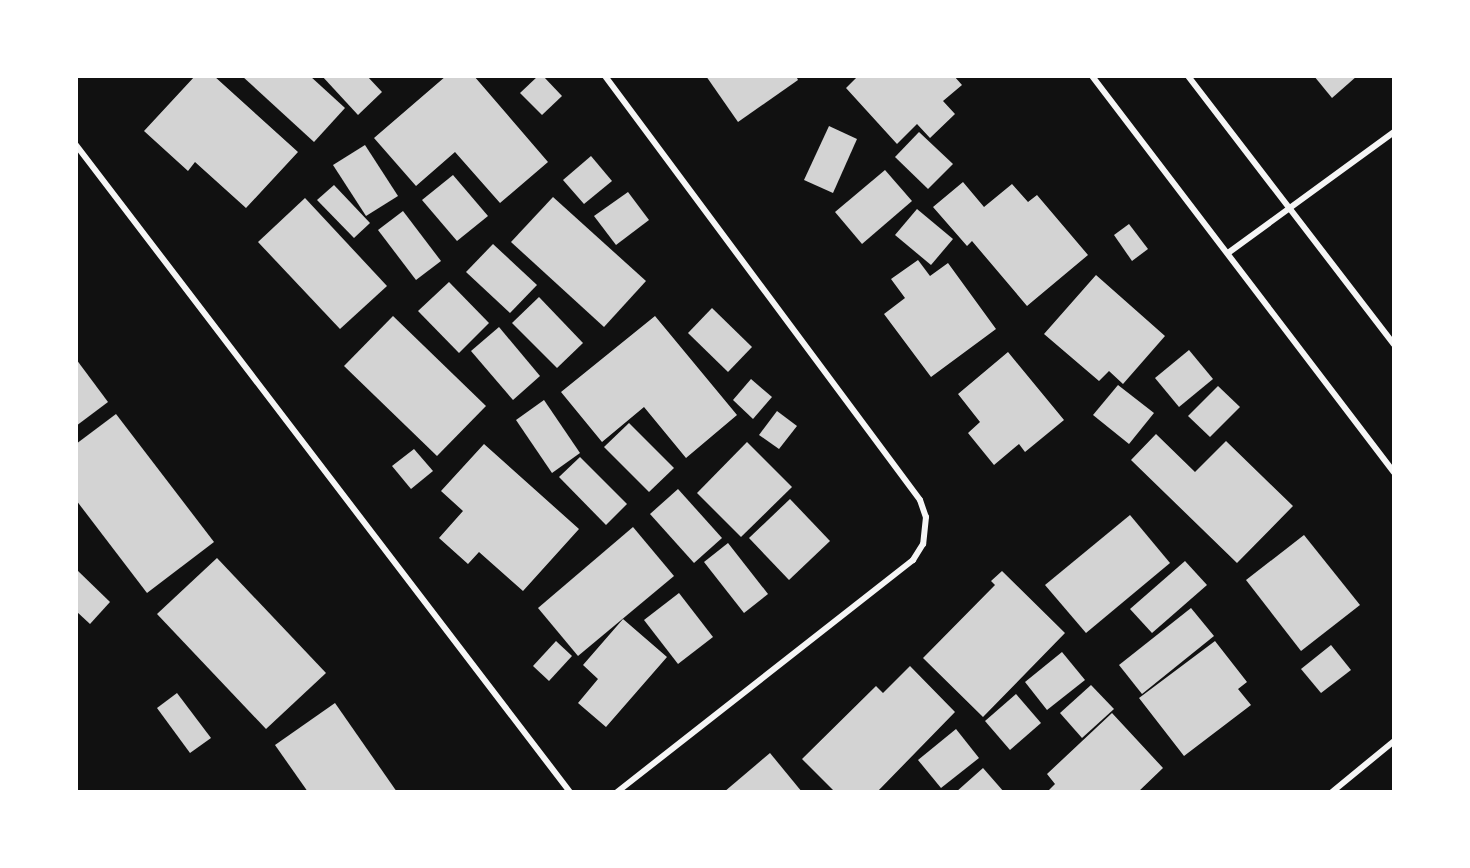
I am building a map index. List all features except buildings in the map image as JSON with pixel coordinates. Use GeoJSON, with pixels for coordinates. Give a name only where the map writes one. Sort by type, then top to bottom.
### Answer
{"type":"FeatureCollection","features":[{"type":"Feature","properties":{"kind":"street"},"geometry":{"type":"LineString","coordinates":[[605,76],[920,500],[926,517],[923,544],[914,560],[617,792]]}},
{"type":"Feature","properties":{"kind":"street"},"geometry":{"type":"LineString","coordinates":[[1092,76],[1394,472]]}},
{"type":"Feature","properties":{"kind":"street"},"geometry":{"type":"LineString","coordinates":[[1188,76],[1394,344]]}},
{"type":"Feature","properties":{"kind":"street"},"geometry":{"type":"LineString","coordinates":[[1228,253],[1394,132]]}},
{"type":"Feature","properties":{"kind":"street"},"geometry":{"type":"LineString","coordinates":[[76,145],[570,792]]}},
{"type":"Feature","properties":{"kind":"street"},"geometry":{"type":"LineString","coordinates":[[1332,792],[1394,741]]}}]}
